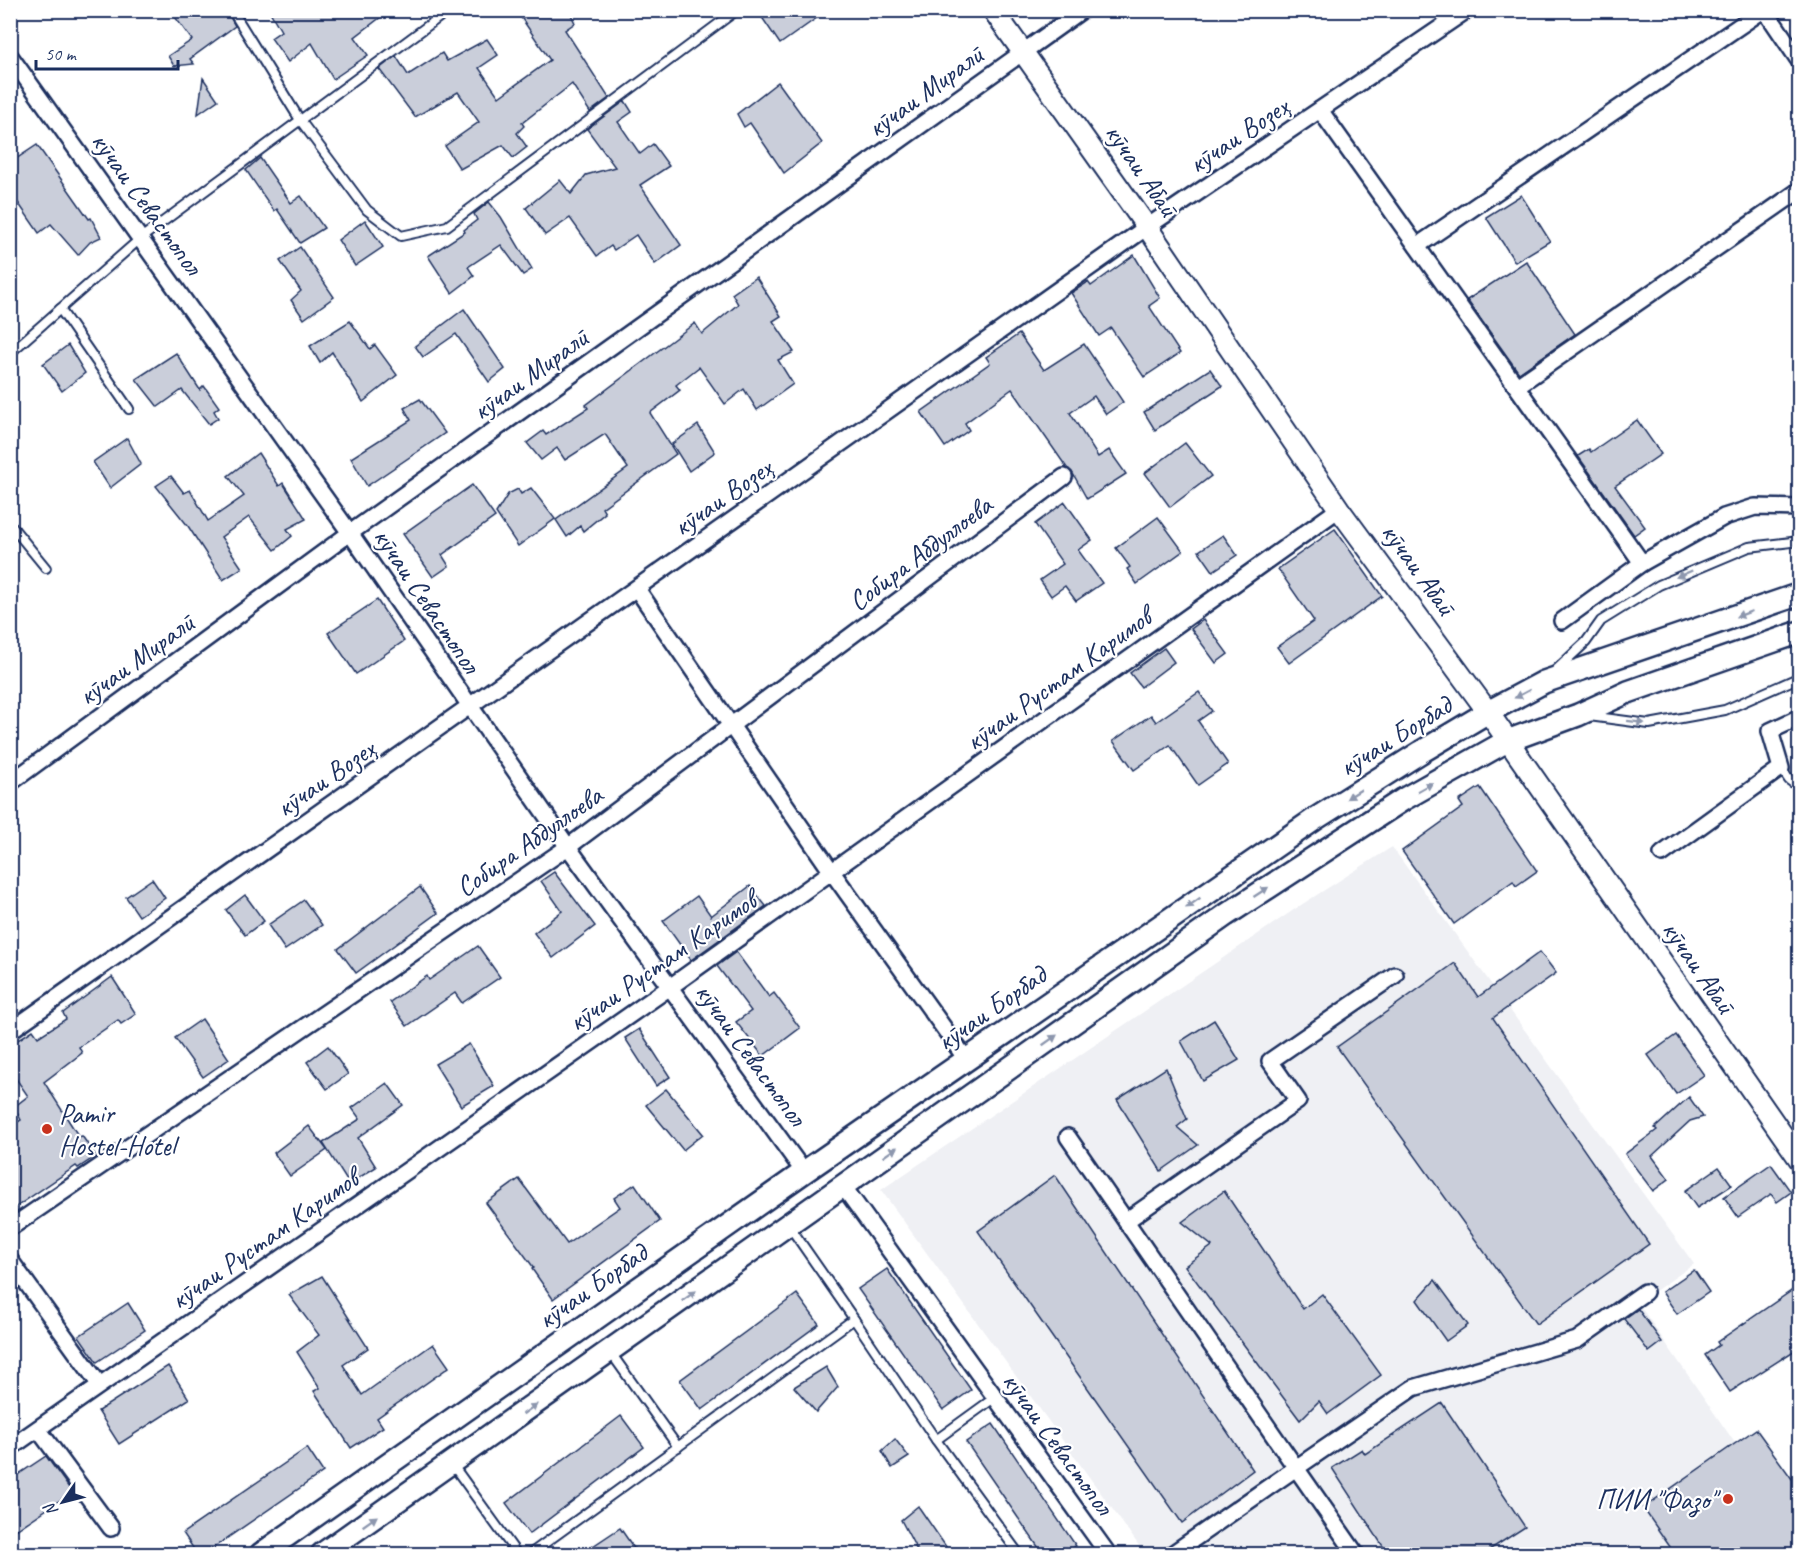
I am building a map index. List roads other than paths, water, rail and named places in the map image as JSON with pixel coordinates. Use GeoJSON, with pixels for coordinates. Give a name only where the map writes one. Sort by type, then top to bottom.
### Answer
{"type":"FeatureCollection","features":[{"type":"Feature","properties":{"kind":"main road","name":"кӯчаи Борбад"},"geometry":{"type":"LineString","coordinates":[[261,1554],[966,1059],[1315,819],[1488,711],[1544,682],[1800,594]]}},
{"type":"Feature","properties":{"kind":"main road","name":"кӯчаи Борбад"},"geometry":{"type":"LineString","coordinates":[[322,1554],[611,1352],[1226,915],[1404,798],[1507,741],[1578,715],[1628,692],[1800,632]]}},
{"type":"Feature","properties":{"kind":"street","name":"кӯчаи Абаӣ"},"geometry":{"type":"LineString","coordinates":[[993,10],[1147,227],[1340,509],[1488,711],[1800,1160]]}},
{"type":"Feature","properties":{"kind":"street","name":"кӯчаи Миралӣ"},"geometry":{"type":"LineString","coordinates":[[10,783],[351,533],[1082,10]]}},
{"type":"Feature","properties":{"kind":"street","name":"кӯчаи Возеҳ"},"geometry":{"type":"LineString","coordinates":[[10,1031],[1147,227],[1467,10]]}},
{"type":"Feature","properties":{"kind":"street"},"geometry":{"type":"LineString","coordinates":[[1417,246],[1764,10],[1800,62]]}},
{"type":"Feature","properties":{"kind":"street","name":"кӯчаи Севастопол"},"geometry":{"type":"LineString","coordinates":[[10,56],[351,533],[469,708],[804,1172]]}},
{"type":"Feature","properties":{"kind":"street"},"geometry":{"type":"LineString","coordinates":[[1320,110],[1642,563]]}},
{"type":"Feature","properties":{"kind":"street"},"geometry":{"type":"LineString","coordinates":[[1516,386],[1800,190]]}},
{"type":"Feature","properties":{"kind":"street","name":"Собира Абдуллоева"},"geometry":{"type":"LineString","coordinates":[[10,1228],[568,847],[1064,477]]}},
{"type":"Feature","properties":{"kind":"street"},"geometry":{"type":"LineString","coordinates":[[1562,621],[1642,563],[1724,517],[1755,507],[1800,508]]}},
{"type":"Feature","properties":{"kind":"street","name":"кӯчаи Рустам Каримов"},"geometry":{"type":"LineString","coordinates":[[10,1448],[670,987],[1340,509]]}},
{"type":"Feature","properties":{"kind":"street"},"geometry":{"type":"LineString","coordinates":[[637,589],[832,872],[966,1059]]}},
{"type":"Feature","properties":{"kind":"street"},"geometry":{"type":"LineString","coordinates":[[1662,854],[1781,768],[1770,731],[1800,717]]}},
{"type":"Feature","properties":{"kind":"street"},"geometry":{"type":"LineString","coordinates":[[1126,1221],[1298,1101],[1270,1061],[1395,975]]}},
{"type":"Feature","properties":{"kind":"street"},"geometry":{"type":"LineString","coordinates":[[1068,1137],[1356,1554]]}},
{"type":"Feature","properties":{"kind":"street","name":"кӯчаи Севастопол"},"geometry":{"type":"LineString","coordinates":[[843,1186],[1108,1554]]}},
{"type":"Feature","properties":{"kind":"street"},"geometry":{"type":"LineString","coordinates":[[10,1260],[99,1384]]}},
{"type":"Feature","properties":{"kind":"street"},"geometry":{"type":"LineString","coordinates":[[1172,1554],[1413,1388],[1577,1340],[1645,1292]]}},
{"type":"Feature","properties":{"kind":"street"},"geometry":{"type":"LineString","coordinates":[[38,1428],[111,1528]]}},
{"type":"Feature","properties":{"kind":"lane"},"geometry":{"type":"LineString","coordinates":[[232,10],[300,120],[367,210],[401,236],[447,226],[737,10]]}},
{"type":"Feature","properties":{"kind":"lane"},"geometry":{"type":"LineString","coordinates":[[10,353],[141,238],[449,10]]}},
{"type":"Feature","properties":{"kind":"lane"},"geometry":{"type":"LineString","coordinates":[[60,309],[129,409]]}},
{"type":"Feature","properties":{"kind":"lane"},"geometry":{"type":"LineString","coordinates":[[10,524],[46,568]]}},
{"type":"Feature","properties":{"kind":"lane"},"geometry":{"type":"LineString","coordinates":[[1544,682],[1586,642],[1601,621],[1659,585],[1749,547],[1800,542]]}},
{"type":"Feature","properties":{"kind":"lane"},"geometry":{"type":"LineString","coordinates":[[1578,715],[1649,724],[1725,710],[1800,677]]}},
{"type":"Feature","properties":{"kind":"lane"},"geometry":{"type":"LineString","coordinates":[[1781,768],[1789,780],[1800,788]]}},
{"type":"Feature","properties":{"kind":"lane"},"geometry":{"type":"LineString","coordinates":[[788,1225],[936,1440],[1019,1554]]}},
{"type":"Feature","properties":{"kind":"lane"},"geometry":{"type":"LineString","coordinates":[[530,1554],[854,1319]]}},
{"type":"Feature","properties":{"kind":"lane"},"geometry":{"type":"LineString","coordinates":[[611,1352],[678,1447]]}},
{"type":"Feature","properties":{"kind":"lane"},"geometry":{"type":"LineString","coordinates":[[936,1440],[994,1398]]}},
{"type":"Feature","properties":{"kind":"lane"},"geometry":{"type":"LineString","coordinates":[[452,1464],[517,1554]]}},
{"type":"Feature","properties":{"kind":"place","name":"Pamir Hostel-Hotel"},"geometry":{"type":"Point","coordinates":[47,1129]}},
{"type":"Feature","properties":{"kind":"place","name":"ПИИ \"Фазо\""},"geometry":{"type":"Point","coordinates":[1728,1499]}}]}
